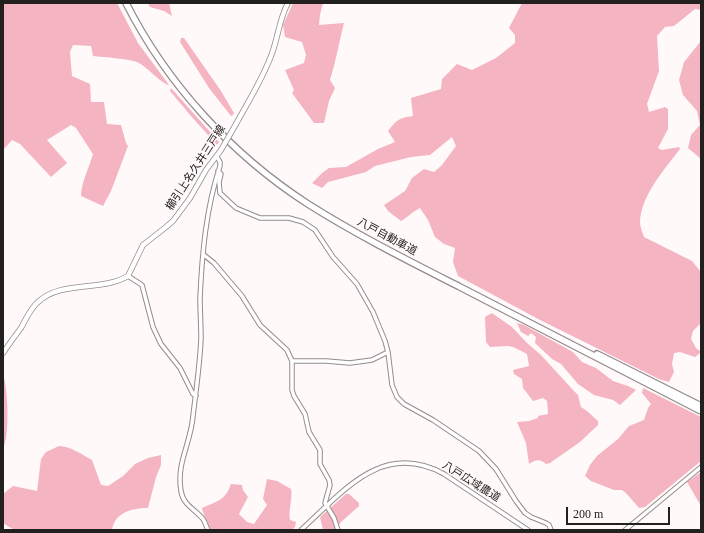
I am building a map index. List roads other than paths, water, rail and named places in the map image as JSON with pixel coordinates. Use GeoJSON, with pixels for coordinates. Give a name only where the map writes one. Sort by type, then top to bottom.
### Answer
{"type":"FeatureCollection","features":[{"type":"Feature","properties":{"kind":"highway","name":"八戸自動車道"},"geometry":{"type":"LineString","coordinates":[[126,3],[159,58],[200,111],[236,148],[285,188],[329,217],[367,238],[701,411]]}},
{"type":"Feature","properties":{"kind":"highway","name":"八戸自動車道"},"geometry":{"type":"LineString","coordinates":[[130,3],[162,57],[198,104],[237,144],[288,186],[325,211],[374,239],[553,332],[701,406]]}},
{"type":"Feature","properties":{"kind":"main road","name":"櫛引上名久井三戸線"},"geometry":{"type":"LineString","coordinates":[[128,276],[143,245],[170,224],[190,198],[206,170],[217,157],[267,67],[274,49],[282,17],[288,3]]}},
{"type":"Feature","properties":{"kind":"main road"},"geometry":{"type":"LineString","coordinates":[[3,353],[31,309],[46,296],[62,290],[114,282],[128,276]]}},
{"type":"Feature","properties":{"kind":"street"},"geometry":{"type":"LineString","coordinates":[[208,530],[203,520],[187,505],[181,491],[180,464],[191,431],[196,396],[200,353],[200,299],[210,203],[220,162],[217,157]]}},
{"type":"Feature","properties":{"kind":"street"},"geometry":{"type":"LineString","coordinates":[[218,171],[221,174],[219,182],[220,193],[236,208],[260,218],[289,218],[303,222],[315,230],[333,257],[357,284],[379,324],[388,352],[392,385],[396,397],[480,451],[496,469],[525,513],[530,517],[550,525],[551,530]]}},
{"type":"Feature","properties":{"kind":"street"},"geometry":{"type":"LineString","coordinates":[[204,255],[214,263],[242,296],[260,325],[287,350],[292,361],[292,390],[294,396],[306,414],[309,432],[320,450],[320,464],[329,480],[329,489],[325,501],[334,518],[338,530]]}},
{"type":"Feature","properties":{"kind":"street"},"geometry":{"type":"LineString","coordinates":[[128,276],[142,285],[153,327],[161,344],[180,368],[193,394],[196,396]]}},
{"type":"Feature","properties":{"kind":"street"},"geometry":{"type":"LineString","coordinates":[[292,361],[350,363],[372,360],[388,352]]}},
{"type":"Feature","properties":{"kind":"street","name":"八戸広域農道"},"geometry":{"type":"LineString","coordinates":[[301,530],[354,482],[367,473],[392,464],[416,464],[444,474],[528,530]]}},
{"type":"Feature","properties":{"kind":"street"},"geometry":{"type":"LineString","coordinates":[[625,530],[701,468]]}}]}
